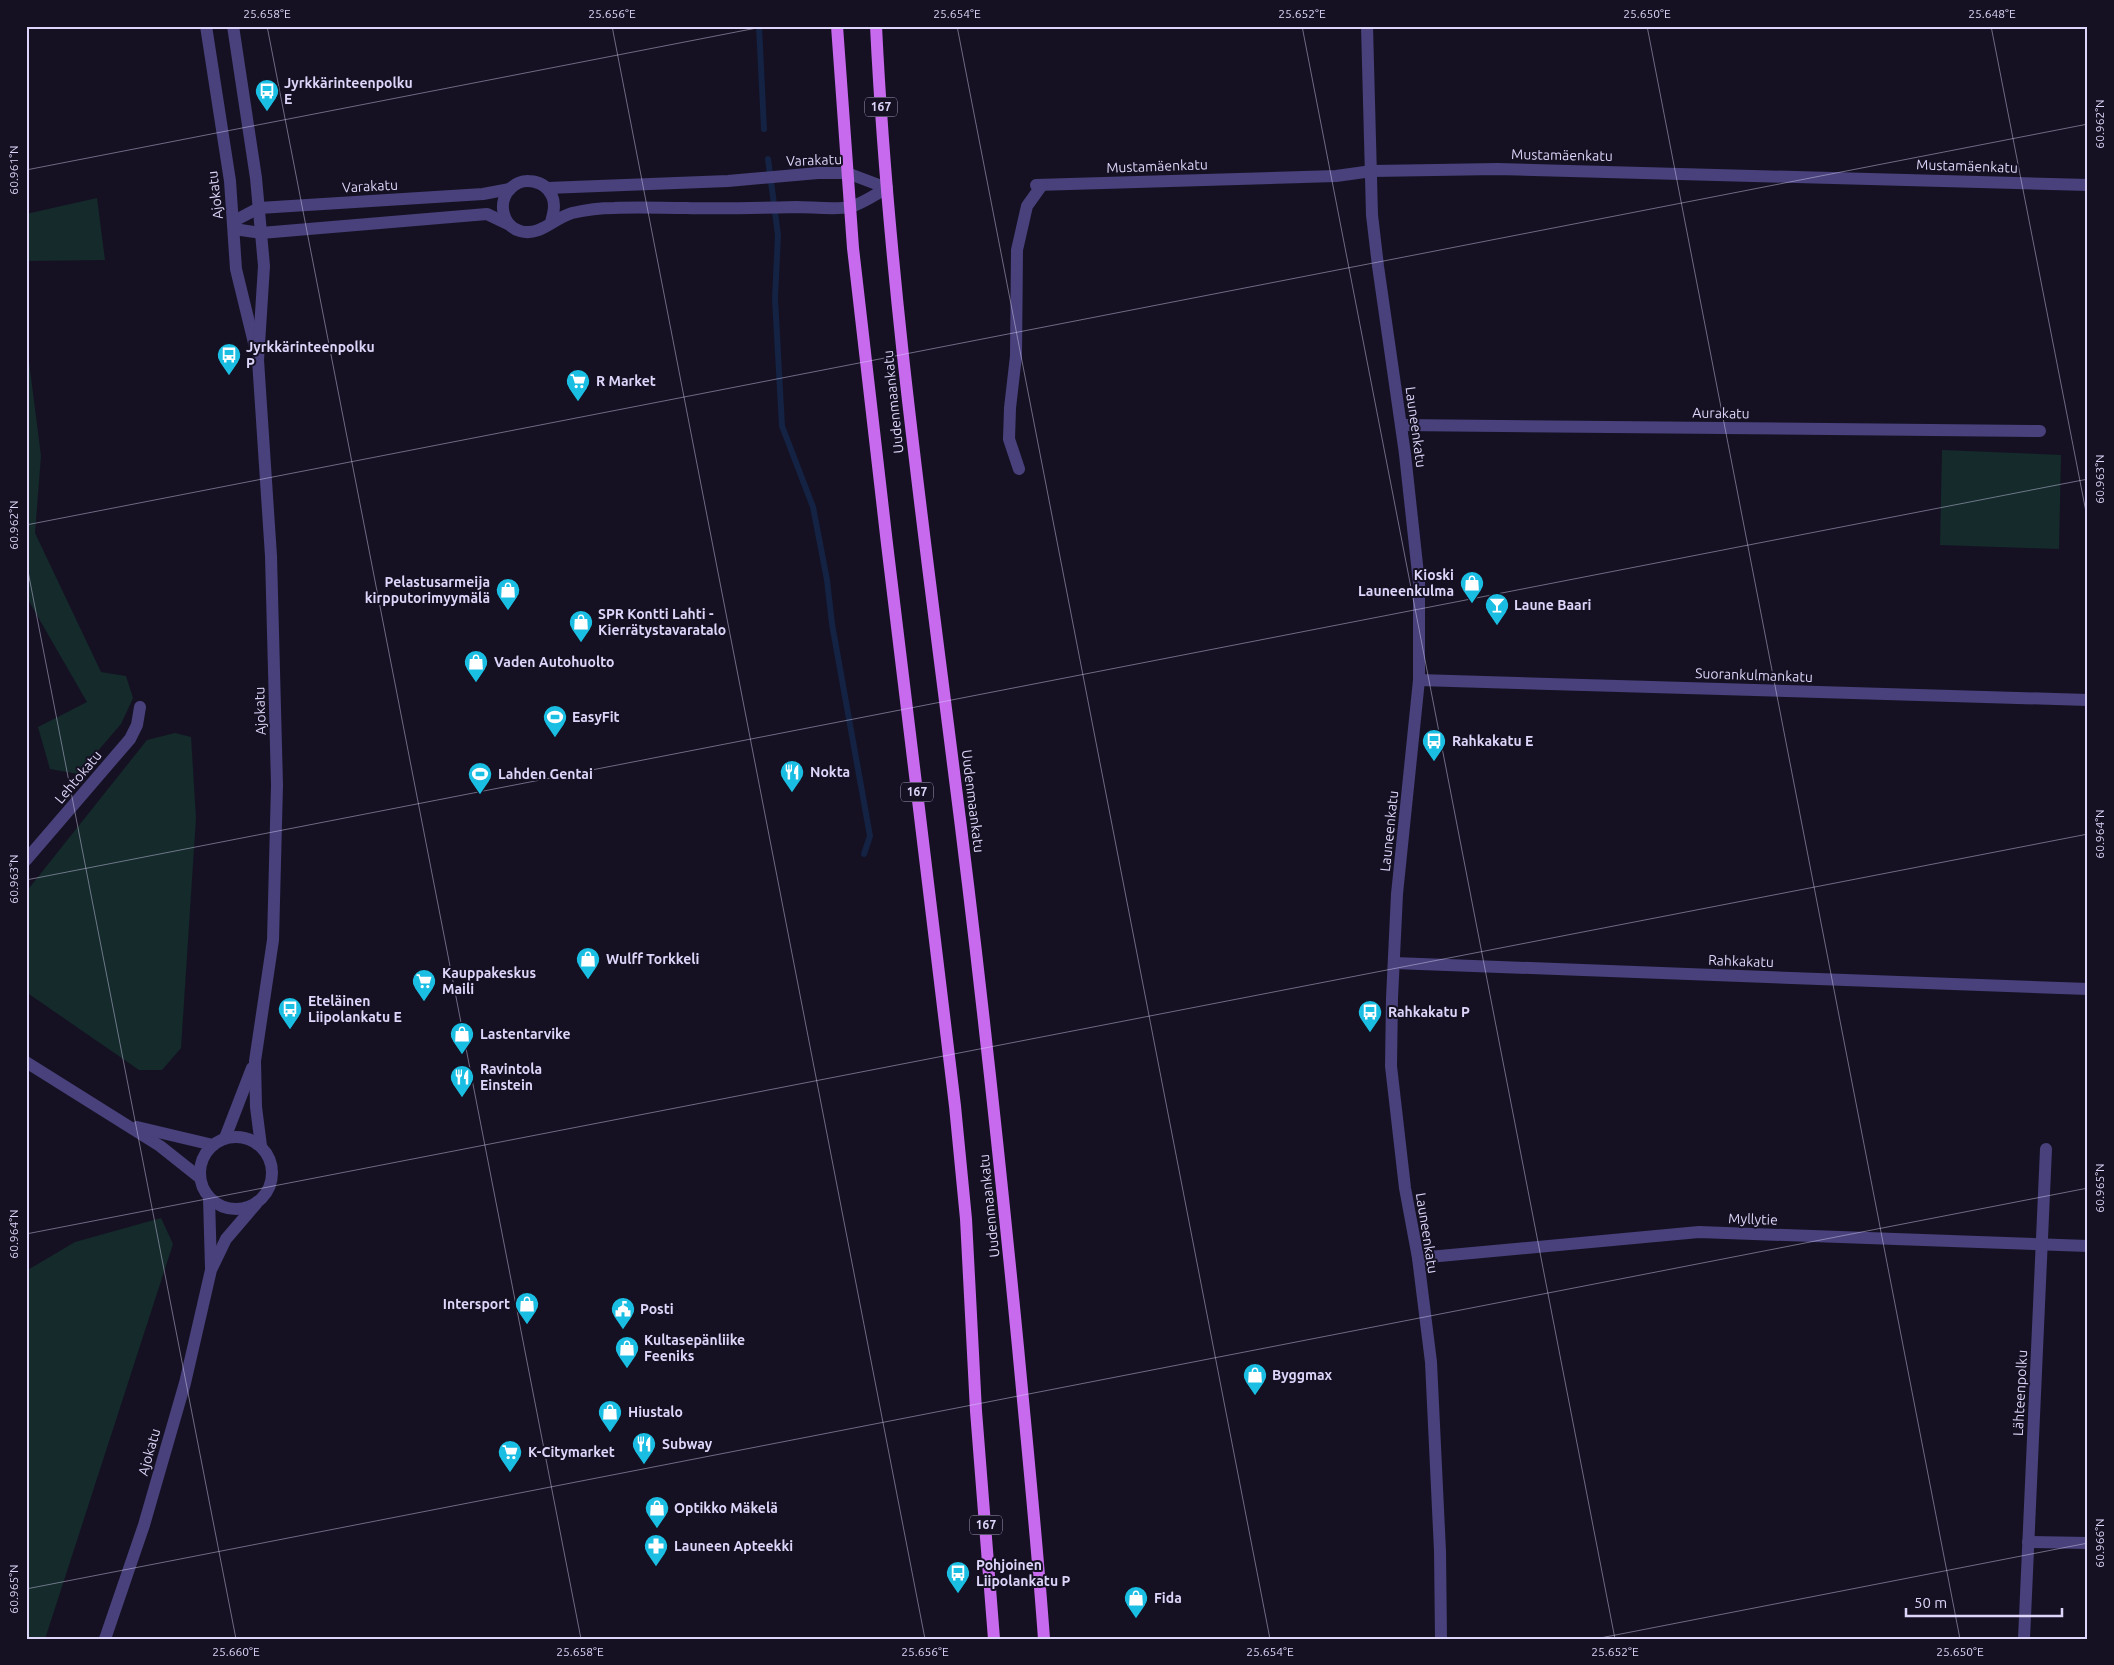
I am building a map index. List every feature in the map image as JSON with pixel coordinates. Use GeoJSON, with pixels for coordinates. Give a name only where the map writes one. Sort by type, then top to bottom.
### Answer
{"type":"FeatureCollection","features":[{"type":"Feature","properties":{"kind":"main road","name":"Uudenmaankatu"},"geometry":{"type":"LineString","coordinates":[[837,26],[850,207],[886,544],[955,1106],[966,1219],[976,1411],[994,1639]]}},
{"type":"Feature","properties":{"kind":"main road","name":"Uudenmaankatu"},"geometry":{"type":"LineString","coordinates":[[876,26],[887,188],[899,323],[975,940],[1002,1181],[1039,1567],[1044,1639]]}},
{"type":"Feature","properties":{"kind":"street","name":"Ajokatu"},"geometry":{"type":"LineString","coordinates":[[206,26],[230,181],[236,269],[258,360]]}},
{"type":"Feature","properties":{"kind":"street","name":"Ajokatu"},"geometry":{"type":"LineString","coordinates":[[233,26],[245,96],[264,266],[258,360],[271,556],[277,785],[273,940],[255,1061],[256,1107],[261,1146]]}},
{"type":"Feature","properties":{"kind":"street","name":"Launeenkatu"},"geometry":{"type":"LineString","coordinates":[[1367,26],[1372,215],[1401,425],[1419,583],[1419,680],[1398,894],[1391,1066],[1405,1188],[1418,1258],[1431,1362],[1440,1551],[1441,1639]]}},
{"type":"Feature","properties":{"kind":"street","name":"Mustamäenkatu"},"geometry":{"type":"LineString","coordinates":[[1019,469],[1009,438],[1010,408],[1016,356],[1017,250],[1027,206],[1039,185],[1336,176],[1372,171],[1498,168],[2088,185]]}},
{"type":"Feature","properties":{"kind":"street","name":"Varakatu"},"geometry":{"type":"LineString","coordinates":[[547,188],[728,181],[818,173],[847,173],[887,188]]}},
{"type":"Feature","properties":{"kind":"street"},"geometry":{"type":"LineString","coordinates":[[510,225],[505,218],[502,207],[504,198],[517,183],[528,181],[538,182],[547,188],[552,196],[555,206],[551,222]]}},
{"type":"Feature","properties":{"kind":"street"},"geometry":{"type":"LineString","coordinates":[[234,225],[261,233],[487,214],[518,231],[529,233],[538,231],[551,222],[572,213],[613,208],[850,207],[887,188]]}},
{"type":"Feature","properties":{"kind":"street","name":"Varakatu"},"geometry":{"type":"LineString","coordinates":[[234,225],[259,208],[484,194],[510,189]]}},
{"type":"Feature","properties":{"kind":"street","name":"Aurakatu"},"geometry":{"type":"LineString","coordinates":[[1401,425],[2040,431]]}},
{"type":"Feature","properties":{"kind":"street","name":"Suorankulmankatu"},"geometry":{"type":"LineString","coordinates":[[1419,680],[2088,700]]}},
{"type":"Feature","properties":{"kind":"street","name":"Lehtokatu"},"geometry":{"type":"LineString","coordinates":[[26,860],[130,739],[136,725],[140,707]]}},
{"type":"Feature","properties":{"kind":"street","name":"Rahkakatu"},"geometry":{"type":"LineString","coordinates":[[1394,963],[2088,989]]}},
{"type":"Feature","properties":{"kind":"street","name":"Ajokatu"},"geometry":{"type":"LineString","coordinates":[[225,1138],[255,1061]]}},
{"type":"Feature","properties":{"kind":"street"},"geometry":{"type":"LineString","coordinates":[[26,1062],[160,1146],[199,1177],[208,1198],[219,1206],[232,1210],[242,1210],[256,1204],[264,1197],[272,1178],[272,1164],[261,1146],[254,1141],[239,1137],[225,1138],[213,1145],[203,1157],[199,1177]]}},
{"type":"Feature","properties":{"kind":"street"},"geometry":{"type":"LineString","coordinates":[[129,1125],[213,1145]]}},
{"type":"Feature","properties":{"kind":"street","name":"Lähteenpolku"},"geometry":{"type":"LineString","coordinates":[[2024,1639],[2046,1150]]}},
{"type":"Feature","properties":{"kind":"street","name":"Ajokatu"},"geometry":{"type":"LineString","coordinates":[[208,1198],[211,1270]]}},
{"type":"Feature","properties":{"kind":"street","name":"Ajokatu"},"geometry":{"type":"LineString","coordinates":[[105,1639],[144,1525],[185,1383],[211,1270],[226,1239],[256,1204]]}},
{"type":"Feature","properties":{"kind":"street","name":"Myllytie"},"geometry":{"type":"LineString","coordinates":[[1418,1258],[1699,1232],[2088,1246]]}},
{"type":"Feature","properties":{"kind":"street"},"geometry":{"type":"LineString","coordinates":[[2028,1542],[2088,1543]]}},
{"type":"Feature","properties":{"kind":"green space"},"geometry":{"type":"Polygon","coordinates":[[[97,198],[105,260],[26,261],[26,214],[97,198]]]}},
{"type":"Feature","properties":{"kind":"green space"},"geometry":{"type":"Polygon","coordinates":[[[26,312],[27,346],[41,456],[35,533],[101,672],[126,676],[133,698],[121,724],[78,774],[50,769],[38,727],[87,702],[26,596],[26,312]]]}},
{"type":"Feature","properties":{"kind":"green space"},"geometry":{"type":"Polygon","coordinates":[[[1942,450],[2061,455],[2059,549],[1940,545],[1942,450]]]}},
{"type":"Feature","properties":{"kind":"green space"},"geometry":{"type":"Polygon","coordinates":[[[175,733],[191,737],[196,818],[181,1048],[162,1070],[139,1070],[26,992],[26,892],[147,740],[175,733]]]}},
{"type":"Feature","properties":{"kind":"green space"},"geometry":{"type":"Polygon","coordinates":[[[161,1218],[173,1244],[45,1639],[26,1639],[26,1271],[75,1242],[161,1218]]]}},
{"type":"Feature","properties":{"kind":"waterway"},"geometry":{"type":"LineString","coordinates":[[759,26],[764,129]]}},
{"type":"Feature","properties":{"kind":"waterway"},"geometry":{"type":"LineString","coordinates":[[768,159],[778,235],[775,299],[782,426],[813,507],[827,580],[832,624],[870,836],[864,854]]}},
{"type":"Feature","properties":{"kind":"place","name":"Jyrkkärinteenpolku E"},"geometry":{"type":"Point","coordinates":[267,112]}},
{"type":"Feature","properties":{"kind":"place","name":"Jyrkkärinteenpolku P"},"geometry":{"type":"Point","coordinates":[229,376]}},
{"type":"Feature","properties":{"kind":"place","name":"R Market"},"geometry":{"type":"Point","coordinates":[578,402]}},
{"type":"Feature","properties":{"kind":"place","name":"Kioski Launeenkulma"},"geometry":{"type":"Point","coordinates":[1472,604]}},
{"type":"Feature","properties":{"kind":"place","name":"Pelastusarmeija kirpputorimyymälä"},"geometry":{"type":"Point","coordinates":[508,611]}},
{"type":"Feature","properties":{"kind":"place","name":"Laune Baari"},"geometry":{"type":"Point","coordinates":[1497,626]}},
{"type":"Feature","properties":{"kind":"place","name":"SPR Kontti Lahti - Kierrätystavaratalo"},"geometry":{"type":"Point","coordinates":[581,643]}},
{"type":"Feature","properties":{"kind":"place","name":"Vaden Autohuolto"},"geometry":{"type":"Point","coordinates":[476,683]}},
{"type":"Feature","properties":{"kind":"place","name":"EasyFit"},"geometry":{"type":"Point","coordinates":[555,738]}},
{"type":"Feature","properties":{"kind":"place","name":"Rahkakatu E"},"geometry":{"type":"Point","coordinates":[1434,762]}},
{"type":"Feature","properties":{"kind":"place","name":"Nokta"},"geometry":{"type":"Point","coordinates":[792,793]}},
{"type":"Feature","properties":{"kind":"place","name":"Lahden Gentai"},"geometry":{"type":"Point","coordinates":[480,795]}},
{"type":"Feature","properties":{"kind":"place","name":"Wulff Torkkeli"},"geometry":{"type":"Point","coordinates":[588,980]}},
{"type":"Feature","properties":{"kind":"place","name":"Kauppakeskus Maili"},"geometry":{"type":"Point","coordinates":[424,1002]}},
{"type":"Feature","properties":{"kind":"place","name":"Eteläinen Liipolankatu E"},"geometry":{"type":"Point","coordinates":[290,1030]}},
{"type":"Feature","properties":{"kind":"place","name":"Rahkakatu P"},"geometry":{"type":"Point","coordinates":[1370,1033]}},
{"type":"Feature","properties":{"kind":"place","name":"Lastentarvike"},"geometry":{"type":"Point","coordinates":[462,1055]}},
{"type":"Feature","properties":{"kind":"place","name":"Ravintola Einstein"},"geometry":{"type":"Point","coordinates":[462,1098]}},
{"type":"Feature","properties":{"kind":"place","name":"Intersport"},"geometry":{"type":"Point","coordinates":[527,1325]}},
{"type":"Feature","properties":{"kind":"place","name":"Posti"},"geometry":{"type":"Point","coordinates":[623,1330]}},
{"type":"Feature","properties":{"kind":"place","name":"Kultasepänliike Feeniks"},"geometry":{"type":"Point","coordinates":[627,1369]}},
{"type":"Feature","properties":{"kind":"place","name":"Byggmax"},"geometry":{"type":"Point","coordinates":[1255,1396]}},
{"type":"Feature","properties":{"kind":"place","name":"Hiustalo"},"geometry":{"type":"Point","coordinates":[610,1433]}},
{"type":"Feature","properties":{"kind":"place","name":"Subway"},"geometry":{"type":"Point","coordinates":[644,1465]}},
{"type":"Feature","properties":{"kind":"place","name":"K-Citymarket"},"geometry":{"type":"Point","coordinates":[510,1473]}},
{"type":"Feature","properties":{"kind":"place","name":"Optikko Mäkelä"},"geometry":{"type":"Point","coordinates":[657,1529]}},
{"type":"Feature","properties":{"kind":"place","name":"Launeen Apteekki"},"geometry":{"type":"Point","coordinates":[656,1567]}},
{"type":"Feature","properties":{"kind":"place","name":"Pohjoinen Liipolankatu P"},"geometry":{"type":"Point","coordinates":[958,1594]}},
{"type":"Feature","properties":{"kind":"place","name":"Fida"},"geometry":{"type":"Point","coordinates":[1136,1619]}}]}
